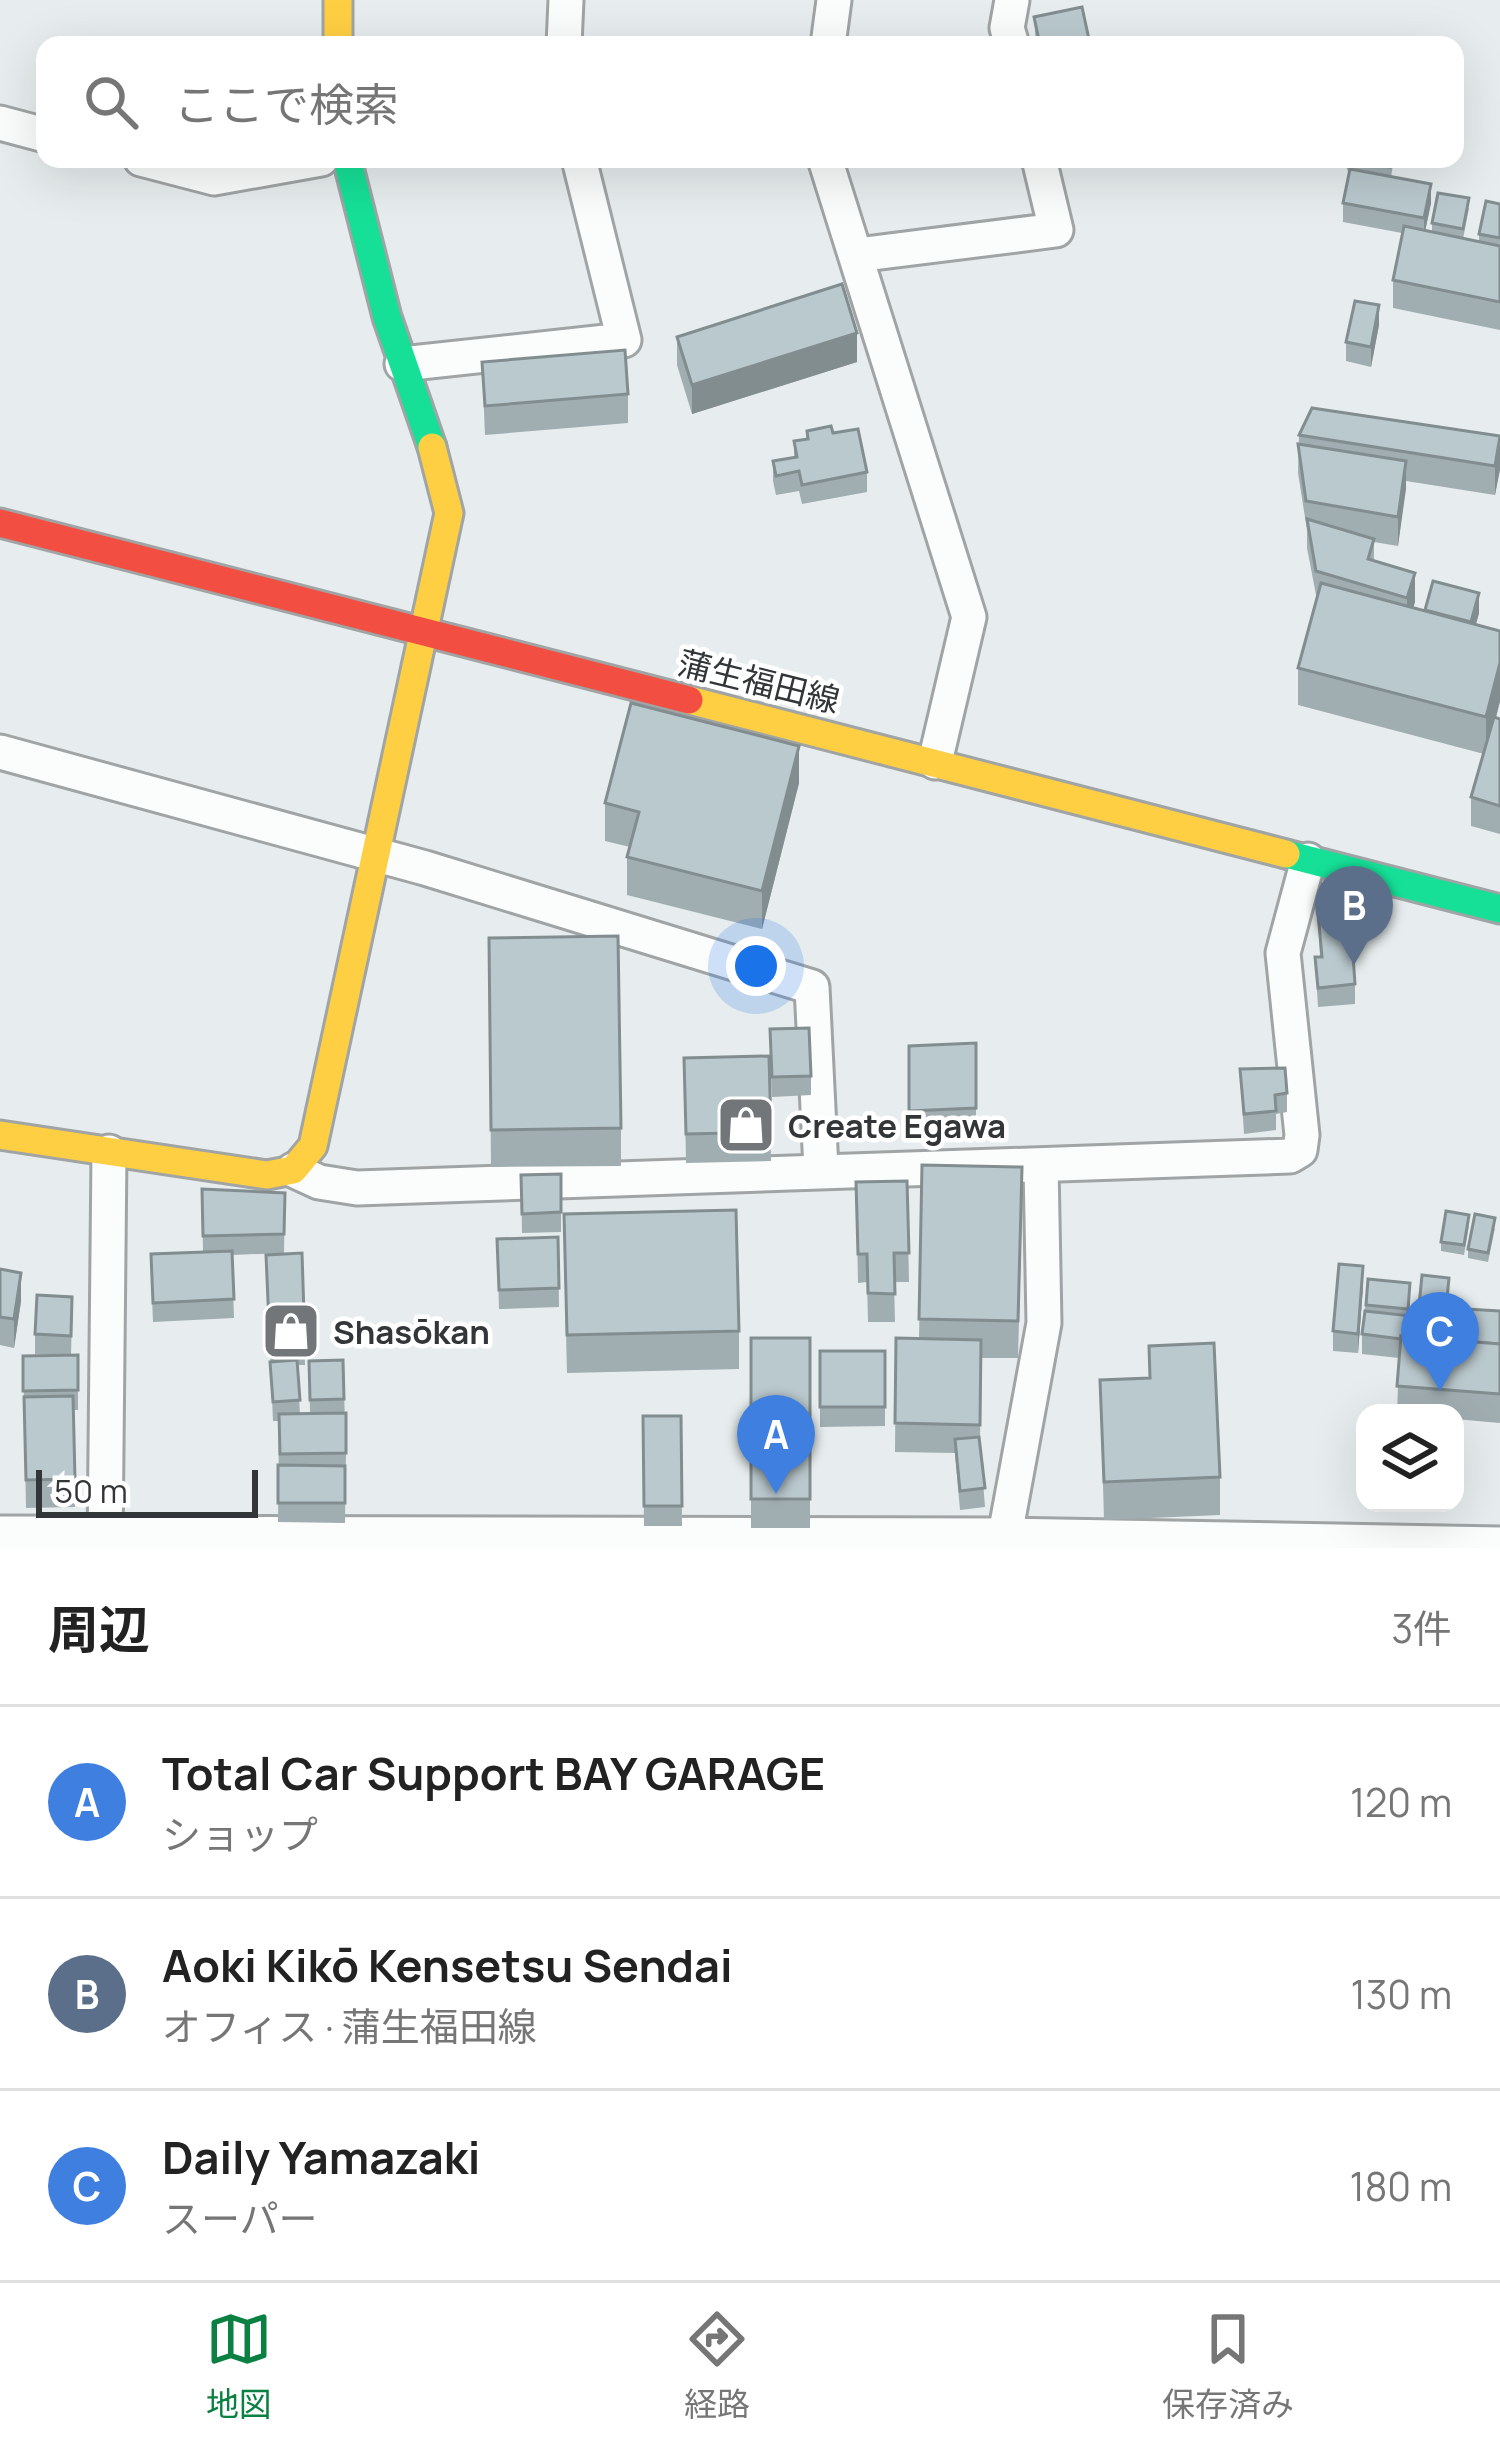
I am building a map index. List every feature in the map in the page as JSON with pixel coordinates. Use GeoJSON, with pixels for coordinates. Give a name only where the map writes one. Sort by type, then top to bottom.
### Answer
{"type":"FeatureCollection","features":[{"type":"Feature","properties":{"kind":"main road"},"geometry":{"type":"LineString","coordinates":[[338,0],[338,36]]}},
{"type":"Feature","properties":{"kind":"main road"},"geometry":{"type":"LineString","coordinates":[[0,1136],[267,1175],[293,1170],[313,1146],[449,513],[445,488],[402,364],[349,168]]}},
{"type":"Feature","properties":{"kind":"main road","name":"蒲生福田線"},"geometry":{"type":"LineString","coordinates":[[0,523],[1500,909]]}},
{"type":"Feature","properties":{"kind":"street"},"geometry":{"type":"LineString","coordinates":[[564,36],[566,0]]}},
{"type":"Feature","properties":{"kind":"street"},"geometry":{"type":"LineString","coordinates":[[829,36],[834,0]]}},
{"type":"Feature","properties":{"kind":"street"},"geometry":{"type":"LineString","coordinates":[[1009,36],[1012,0]]}},
{"type":"Feature","properties":{"kind":"street"},"geometry":{"type":"LineString","coordinates":[[0,123],[36,133]]}},
{"type":"Feature","properties":{"kind":"street"},"geometry":{"type":"LineString","coordinates":[[175,168],[214,178],[270,168]]}},
{"type":"Feature","properties":{"kind":"street"},"geometry":{"type":"LineString","coordinates":[[402,364],[624,340],[581,168]]}},
{"type":"Feature","properties":{"kind":"street"},"geometry":{"type":"LineString","coordinates":[[828,168],[969,617],[935,762]]}},
{"type":"Feature","properties":{"kind":"street"},"geometry":{"type":"LineString","coordinates":[[857,256],[1056,230],[1041,168]]}},
{"type":"Feature","properties":{"kind":"street"},"geometry":{"type":"LineString","coordinates":[[0,752],[377,856],[812,987],[821,1169]]}},
{"type":"Feature","properties":{"kind":"street"},"geometry":{"type":"LineString","coordinates":[[293,1170],[319,1182],[357,1188],[1297,1155],[1302,1135],[1283,953],[1308,860]]}},
{"type":"Feature","properties":{"kind":"street"},"geometry":{"type":"LineString","coordinates":[[105,1541],[109,1152]]}},
{"type":"Feature","properties":{"kind":"street"},"geometry":{"type":"LineString","coordinates":[[1005,1535],[1044,1323],[1041,1166]]}},
{"type":"Feature","properties":{"kind":"street"},"geometry":{"type":"LineString","coordinates":[[0,1533],[105,1541],[1005,1535],[1500,1544]]}},
{"type":"Feature","properties":{"kind":"building"},"geometry":{"type":"Polygon","coordinates":[[[1082,7],[1088,36],[1038,36],[1034,17],[1082,7]]]}},
{"type":"Feature","properties":{"kind":"building"},"geometry":{"type":"Polygon","coordinates":[[[1350,169],[1431,184],[1424,218],[1343,203],[1350,169]]]}},
{"type":"Feature","properties":{"kind":"building"},"geometry":{"type":"Polygon","coordinates":[[[1438,193],[1469,198],[1463,229],[1432,223],[1438,193]]]}},
{"type":"Feature","properties":{"kind":"building"},"geometry":{"type":"Polygon","coordinates":[[[1486,201],[1500,204],[1500,238],[1479,234],[1486,201]]]}},
{"type":"Feature","properties":{"kind":"building"},"geometry":{"type":"Polygon","coordinates":[[[1404,226],[1500,246],[1500,302],[1393,280],[1404,226]]]}},
{"type":"Feature","properties":{"kind":"building"},"geometry":{"type":"Polygon","coordinates":[[[842,284],[857,333],[692,385],[677,337],[842,284]]]}},
{"type":"Feature","properties":{"kind":"building"},"geometry":{"type":"Polygon","coordinates":[[[1355,301],[1379,305],[1371,347],[1346,342],[1355,301]]]}},
{"type":"Feature","properties":{"kind":"building"},"geometry":{"type":"Polygon","coordinates":[[[625,350],[628,394],[485,406],[482,362],[625,350]]]}},
{"type":"Feature","properties":{"kind":"building"},"geometry":{"type":"Polygon","coordinates":[[[1312,408],[1500,436],[1495,466],[1299,435],[1312,408]]]}},
{"type":"Feature","properties":{"kind":"building"},"geometry":{"type":"Polygon","coordinates":[[[831,426],[833,433],[858,429],[867,472],[802,485],[799,471],[776,476],[773,461],[797,457],[794,441],[808,439],[807,431],[831,426]]]}},
{"type":"Feature","properties":{"kind":"building"},"geometry":{"type":"Polygon","coordinates":[[[1298,444],[1406,461],[1398,517],[1306,501],[1298,444]]]}},
{"type":"Feature","properties":{"kind":"building"},"geometry":{"type":"Polygon","coordinates":[[[1307,519],[1374,539],[1368,559],[1415,573],[1407,598],[1316,571],[1307,519]]]}},
{"type":"Feature","properties":{"kind":"building"},"geometry":{"type":"Polygon","coordinates":[[[1433,581],[1479,593],[1471,622],[1425,610],[1433,581]]]}},
{"type":"Feature","properties":{"kind":"building"},"geometry":{"type":"Polygon","coordinates":[[[1321,583],[1500,631],[1500,663],[1486,717],[1298,668],[1321,583]]]}},
{"type":"Feature","properties":{"kind":"building"},"geometry":{"type":"Polygon","coordinates":[[[631,703],[799,746],[762,891],[627,857],[639,812],[605,803],[631,703]]]}},
{"type":"Feature","properties":{"kind":"building"},"geometry":{"type":"Polygon","coordinates":[[[1494,717],[1500,719],[1500,806],[1471,797],[1494,717]]]}},
{"type":"Feature","properties":{"kind":"building"},"geometry":{"type":"Polygon","coordinates":[[[1350,912],[1355,984],[1318,988],[1315,957],[1322,957],[1318,914],[1350,912]]]}},
{"type":"Feature","properties":{"kind":"building"},"geometry":{"type":"Polygon","coordinates":[[[618,936],[621,1128],[491,1130],[489,938],[618,936]]]}},
{"type":"Feature","properties":{"kind":"building"},"geometry":{"type":"Polygon","coordinates":[[[809,1028],[811,1076],[772,1077],[770,1029],[809,1028]]]}},
{"type":"Feature","properties":{"kind":"building"},"geometry":{"type":"Polygon","coordinates":[[[976,1043],[976,1108],[909,1111],[909,1046],[976,1043]]]}},
{"type":"Feature","properties":{"kind":"building"},"geometry":{"type":"Polygon","coordinates":[[[769,1056],[771,1132],[686,1134],[684,1058],[769,1056]]]}},
{"type":"Feature","properties":{"kind":"building"},"geometry":{"type":"Polygon","coordinates":[[[1285,1068],[1287,1093],[1275,1095],[1276,1111],[1244,1114],[1240,1069],[1285,1068]]]}},
{"type":"Feature","properties":{"kind":"building"},"geometry":{"type":"Polygon","coordinates":[[[922,1165],[1022,1167],[1018,1321],[919,1319],[922,1165]]]}},
{"type":"Feature","properties":{"kind":"building"},"geometry":{"type":"Polygon","coordinates":[[[561,1174],[561,1212],[522,1214],[521,1175],[561,1174]]]}},
{"type":"Feature","properties":{"kind":"building"},"geometry":{"type":"Polygon","coordinates":[[[907,1181],[909,1253],[894,1253],[895,1294],[868,1293],[867,1254],[858,1254],[856,1182],[907,1181]]]}},
{"type":"Feature","properties":{"kind":"building"},"geometry":{"type":"Polygon","coordinates":[[[202,1189],[285,1193],[284,1234],[203,1236],[202,1189]]]}},
{"type":"Feature","properties":{"kind":"building"},"geometry":{"type":"Polygon","coordinates":[[[736,1210],[739,1331],[567,1335],[564,1214],[736,1210]]]}},
{"type":"Feature","properties":{"kind":"building"},"geometry":{"type":"Polygon","coordinates":[[[1446,1211],[1469,1215],[1464,1245],[1441,1242],[1446,1211]]]}},
{"type":"Feature","properties":{"kind":"building"},"geometry":{"type":"Polygon","coordinates":[[[1475,1214],[1495,1218],[1488,1253],[1468,1249],[1475,1214]]]}},
{"type":"Feature","properties":{"kind":"building"},"geometry":{"type":"Polygon","coordinates":[[[558,1237],[559,1288],[499,1290],[497,1239],[558,1237]]]}},
{"type":"Feature","properties":{"kind":"building"},"geometry":{"type":"Polygon","coordinates":[[[232,1251],[234,1299],[153,1303],[151,1254],[232,1251]]]}},
{"type":"Feature","properties":{"kind":"building"},"geometry":{"type":"Polygon","coordinates":[[[302,1253],[305,1346],[270,1347],[266,1255],[302,1253]]]}},
{"type":"Feature","properties":{"kind":"building"},"geometry":{"type":"Polygon","coordinates":[[[1339,1264],[1363,1266],[1358,1334],[1333,1331],[1339,1264]]]}},
{"type":"Feature","properties":{"kind":"building"},"geometry":{"type":"Polygon","coordinates":[[[0,1269],[21,1273],[14,1319],[0,1317],[0,1269]]]}},
{"type":"Feature","properties":{"kind":"building"},"geometry":{"type":"Polygon","coordinates":[[[1422,1275],[1449,1278],[1443,1340],[1416,1337],[1422,1275]]]}},
{"type":"Feature","properties":{"kind":"building"},"geometry":{"type":"Polygon","coordinates":[[[1368,1279],[1410,1283],[1408,1309],[1366,1305],[1368,1279]]]}},
{"type":"Feature","properties":{"kind":"building"},"geometry":{"type":"Polygon","coordinates":[[[37,1295],[72,1297],[71,1336],[35,1334],[37,1295]]]}},
{"type":"Feature","properties":{"kind":"building"},"geometry":{"type":"Polygon","coordinates":[[[1466,1309],[1500,1311],[1500,1344],[1463,1341],[1466,1309]]]}},
{"type":"Feature","properties":{"kind":"building"},"geometry":{"type":"Polygon","coordinates":[[[1365,1311],[1411,1316],[1409,1337],[1362,1334],[1365,1311]]]}},
{"type":"Feature","properties":{"kind":"building"},"geometry":{"type":"Polygon","coordinates":[[[1401,1336],[1500,1344],[1500,1394],[1397,1386],[1401,1336]]]}},
{"type":"Feature","properties":{"kind":"building"},"geometry":{"type":"Polygon","coordinates":[[[751,1338],[810,1338],[810,1499],[751,1499],[751,1338]]]}},
{"type":"Feature","properties":{"kind":"building"},"geometry":{"type":"Polygon","coordinates":[[[896,1338],[981,1340],[980,1425],[895,1423],[896,1338]]]}},
{"type":"Feature","properties":{"kind":"building"},"geometry":{"type":"Polygon","coordinates":[[[1214,1343],[1220,1477],[1104,1482],[1100,1380],[1150,1378],[1149,1346],[1214,1343]]]}},
{"type":"Feature","properties":{"kind":"building"},"geometry":{"type":"Polygon","coordinates":[[[820,1351],[885,1351],[885,1407],[820,1407],[820,1351]]]}},
{"type":"Feature","properties":{"kind":"building"},"geometry":{"type":"Polygon","coordinates":[[[78,1355],[78,1390],[23,1391],[23,1356],[78,1355]]]}},
{"type":"Feature","properties":{"kind":"building"},"geometry":{"type":"Polygon","coordinates":[[[297,1360],[300,1400],[273,1402],[270,1362],[297,1360]]]}},
{"type":"Feature","properties":{"kind":"building"},"geometry":{"type":"Polygon","coordinates":[[[343,1360],[344,1399],[310,1400],[309,1361],[343,1360]]]}},
{"type":"Feature","properties":{"kind":"building"},"geometry":{"type":"Polygon","coordinates":[[[73,1396],[75,1479],[26,1480],[24,1397],[73,1396]]]}},
{"type":"Feature","properties":{"kind":"building"},"geometry":{"type":"Polygon","coordinates":[[[346,1413],[346,1453],[280,1454],[279,1414],[346,1413]]]}},
{"type":"Feature","properties":{"kind":"building"},"geometry":{"type":"Polygon","coordinates":[[[643,1416],[681,1416],[682,1506],[644,1506],[643,1416]]]}},
{"type":"Feature","properties":{"kind":"building"},"geometry":{"type":"Polygon","coordinates":[[[979,1437],[985,1488],[960,1491],[955,1439],[979,1437]]]}},
{"type":"Feature","properties":{"kind":"building"},"geometry":{"type":"Polygon","coordinates":[[[278,1465],[345,1466],[345,1503],[278,1503],[278,1465]]]}},
{"type":"Feature","properties":{"kind":"traffic: fast"},"geometry":{"type":"LineString","coordinates":[[349,168],[387,317],[432,447]]}},
{"type":"Feature","properties":{"kind":"traffic: fast"},"geometry":{"type":"LineString","coordinates":[[1286,854],[1500,909]]}},
{"type":"Feature","properties":{"kind":"traffic: slow"},"geometry":{"type":"LineString","coordinates":[[338,0],[338,36]]}},
{"type":"Feature","properties":{"kind":"traffic: slow"},"geometry":{"type":"LineString","coordinates":[[0,1135],[267,1175],[293,1170],[313,1146],[449,513],[432,447]]}},
{"type":"Feature","properties":{"kind":"traffic: slow"},"geometry":{"type":"LineString","coordinates":[[689,700],[1286,854]]}},
{"type":"Feature","properties":{"kind":"traffic: jam"},"geometry":{"type":"LineString","coordinates":[[0,523],[689,700]]}},
{"type":"Feature","properties":{"kind":"place","name":"Aoki Kikō Kensetsu Sendai"},"geometry":{"type":"Point","coordinates":[1354,965]}},
{"type":"Feature","properties":{"kind":"place","name":"Create Egawa"},"geometry":{"type":"Point","coordinates":[746,1125]}},
{"type":"Feature","properties":{"kind":"place","name":"Shasōkan"},"geometry":{"type":"Point","coordinates":[291,1331]}},
{"type":"Feature","properties":{"kind":"place","name":"Daily Yamazaki"},"geometry":{"type":"Point","coordinates":[1440,1391]}},
{"type":"Feature","properties":{"kind":"place","name":"Total Car Support BAY GARAGE"},"geometry":{"type":"Point","coordinates":[776,1494]}}]}
